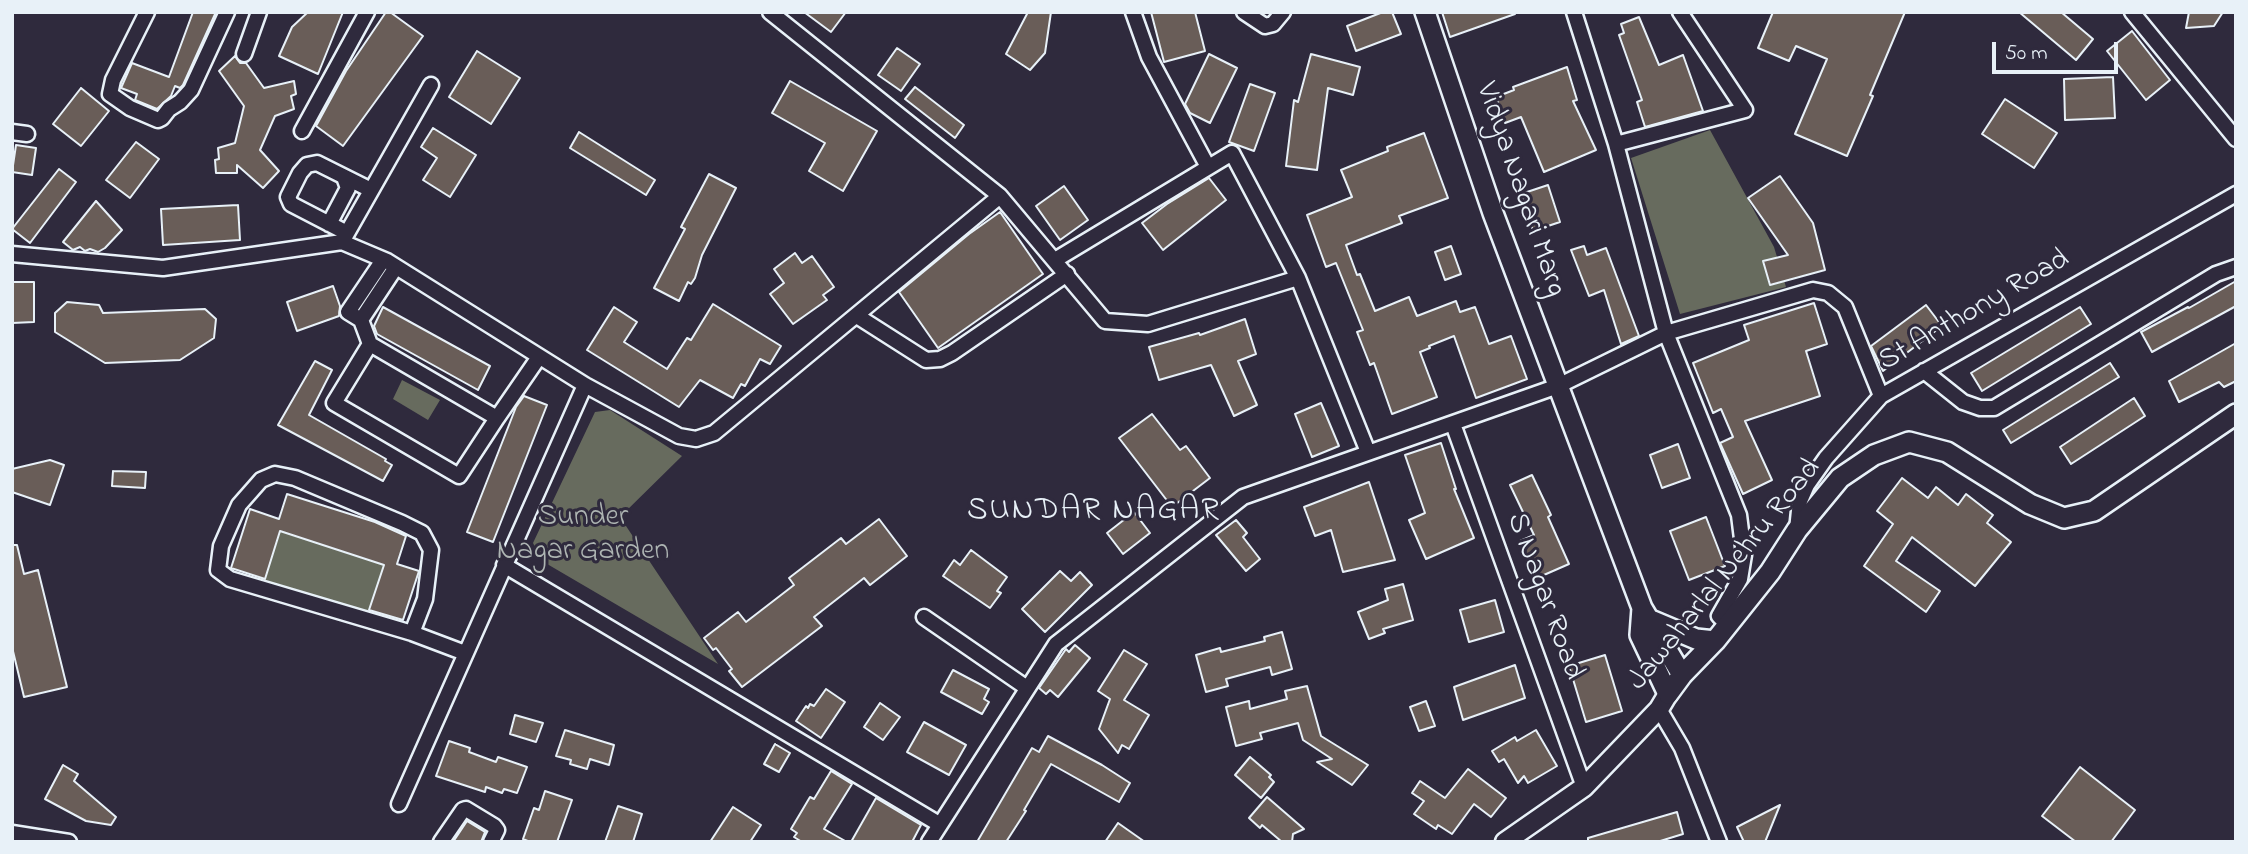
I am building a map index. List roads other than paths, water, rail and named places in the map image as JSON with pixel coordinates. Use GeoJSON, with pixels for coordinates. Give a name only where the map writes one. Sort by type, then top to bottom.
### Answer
{"type":"FeatureCollection","features":[{"type":"Feature","properties":{"kind":"main road","name":"Vidya Nagari Marg"},"geometry":{"type":"LineString","coordinates":[[1425,12],[1493,213],[1644,613]]}},
{"type":"Feature","properties":{"kind":"main road","name":"Jawaharlal Nehru Road"},"geometry":{"type":"LineString","coordinates":[[1663,701],[1682,675],[1728,625],[1770,572],[1797,530],[1840,478],[1874,455],[1909,442],[1947,452],[2030,504],[2064,518],[2094,510],[2236,414]]}},
{"type":"Feature","properties":{"kind":"main road"},"geometry":{"type":"LineString","coordinates":[[1644,613],[1696,639],[1715,641]]}},
{"type":"Feature","properties":{"kind":"main road"},"geometry":{"type":"LineString","coordinates":[[1644,613],[1682,675]]}},
{"type":"Feature","properties":{"kind":"main road"},"geometry":{"type":"LineString","coordinates":[[1644,613],[1640,635],[1663,701]]}},
{"type":"Feature","properties":{"kind":"street"},"geometry":{"type":"LineString","coordinates":[[147,12],[113,80],[110,94],[130,108],[158,120],[191,90],[227,12]]}},
{"type":"Feature","properties":{"kind":"street"},"geometry":{"type":"LineString","coordinates":[[244,54],[259,12]]}},
{"type":"Feature","properties":{"kind":"street"},"geometry":{"type":"LineString","coordinates":[[302,131],[367,12]]}},
{"type":"Feature","properties":{"kind":"street"},"geometry":{"type":"LineString","coordinates":[[770,12],[1000,196],[1105,321],[1148,324],[1298,278]]}},
{"type":"Feature","properties":{"kind":"street"},"geometry":{"type":"LineString","coordinates":[[1133,12],[1149,57],[1208,167]]}},
{"type":"Feature","properties":{"kind":"street"},"geometry":{"type":"LineString","coordinates":[[1244,12],[1265,26],[1273,24],[1283,12]]}},
{"type":"Feature","properties":{"kind":"street"},"geometry":{"type":"LineString","coordinates":[[1574,12],[1616,144],[1666,333],[1739,515],[1744,555],[1740,579],[1719,616],[1728,625]]}},
{"type":"Feature","properties":{"kind":"street"},"geometry":{"type":"LineString","coordinates":[[1616,144],[1745,110],[1680,12]]}},
{"type":"Feature","properties":{"kind":"street"},"geometry":{"type":"LineString","coordinates":[[2132,12],[2236,139]]}},
{"type":"Feature","properties":{"kind":"street"},"geometry":{"type":"LineString","coordinates":[[344,238],[431,85]]}},
{"type":"Feature","properties":{"kind":"street"},"geometry":{"type":"LineString","coordinates":[[1055,260],[1232,152],[1298,278],[1368,452]]}},
{"type":"Feature","properties":{"kind":"street"},"geometry":{"type":"LineString","coordinates":[[372,190],[317,163],[307,165],[300,173],[288,197],[291,204],[329,224],[344,238],[390,263],[585,385],[680,436],[696,439],[714,433],[1000,196]]}},
{"type":"Feature","properties":{"kind":"street"},"geometry":{"type":"LineString","coordinates":[[329,224],[348,188],[344,177]]}},
{"type":"Feature","properties":{"kind":"street","name":"St Anthony Road"},"geometry":{"type":"LineString","coordinates":[[1797,530],[1800,501],[1807,485],[1826,457],[1881,396],[2236,194]]}},
{"type":"Feature","properties":{"kind":"street"},"geometry":{"type":"LineString","coordinates":[[12,254],[163,268],[344,238]]}},
{"type":"Feature","properties":{"kind":"street"},"geometry":{"type":"LineString","coordinates":[[390,263],[348,312],[361,320],[370,344],[497,418]]}},
{"type":"Feature","properties":{"kind":"street"},"geometry":{"type":"LineString","coordinates":[[361,320],[390,263]]}},
{"type":"Feature","properties":{"kind":"street"},"geometry":{"type":"LineString","coordinates":[[1924,371],[1963,402],[1980,408],[1994,408],[2216,274],[2236,267]]}},
{"type":"Feature","properties":{"kind":"street"},"geometry":{"type":"LineString","coordinates":[[857,316],[926,360],[940,359],[1067,274]]}},
{"type":"Feature","properties":{"kind":"street"},"geometry":{"type":"LineString","coordinates":[[929,842],[1056,644],[1243,497],[1558,386],[1666,333],[1813,290],[1828,293],[1846,307],[1881,396]]}},
{"type":"Feature","properties":{"kind":"street"},"geometry":{"type":"LineString","coordinates":[[370,344],[334,403],[459,477],[539,356]]}},
{"type":"Feature","properties":{"kind":"street"},"geometry":{"type":"LineString","coordinates":[[399,804],[585,385]]}},
{"type":"Feature","properties":{"kind":"street","name":"S Nagar Road"},"geometry":{"type":"LineString","coordinates":[[1453,424],[1584,787]]}},
{"type":"Feature","properties":{"kind":"street"},"geometry":{"type":"LineString","coordinates":[[412,633],[425,599],[428,575],[430,550],[422,533],[295,478],[275,474],[261,480],[239,505],[221,546],[218,570],[230,579],[412,633],[465,653]]}},
{"type":"Feature","properties":{"kind":"street"},"geometry":{"type":"LineString","coordinates":[[504,565],[939,824]]}},
{"type":"Feature","properties":{"kind":"street"},"geometry":{"type":"LineString","coordinates":[[924,617],[1027,688]]}},
{"type":"Feature","properties":{"kind":"street"},"geometry":{"type":"LineString","coordinates":[[1663,701],[1719,842]]}},
{"type":"Feature","properties":{"kind":"street","name":"Jawaharlal Nehru Road"},"geometry":{"type":"LineString","coordinates":[[1505,842],[1584,787],[1663,701]]}},
{"type":"Feature","properties":{"kind":"street"},"geometry":{"type":"LineString","coordinates":[[441,842],[466,809],[494,826],[497,830],[491,842]]}},
{"type":"Feature","properties":{"kind":"street"},"geometry":{"type":"LineString","coordinates":[[12,833],[69,842]]}},
{"type":"Feature","properties":{"kind":"district","name":"SUNDAR NAGAR"},"geometry":{"type":"Point","coordinates":[1094,513]}},
{"type":"Feature","properties":{"kind":"park label","name":"Sunder Nagar Garden"},"geometry":{"type":"Point","coordinates":[583,536]}}]}
